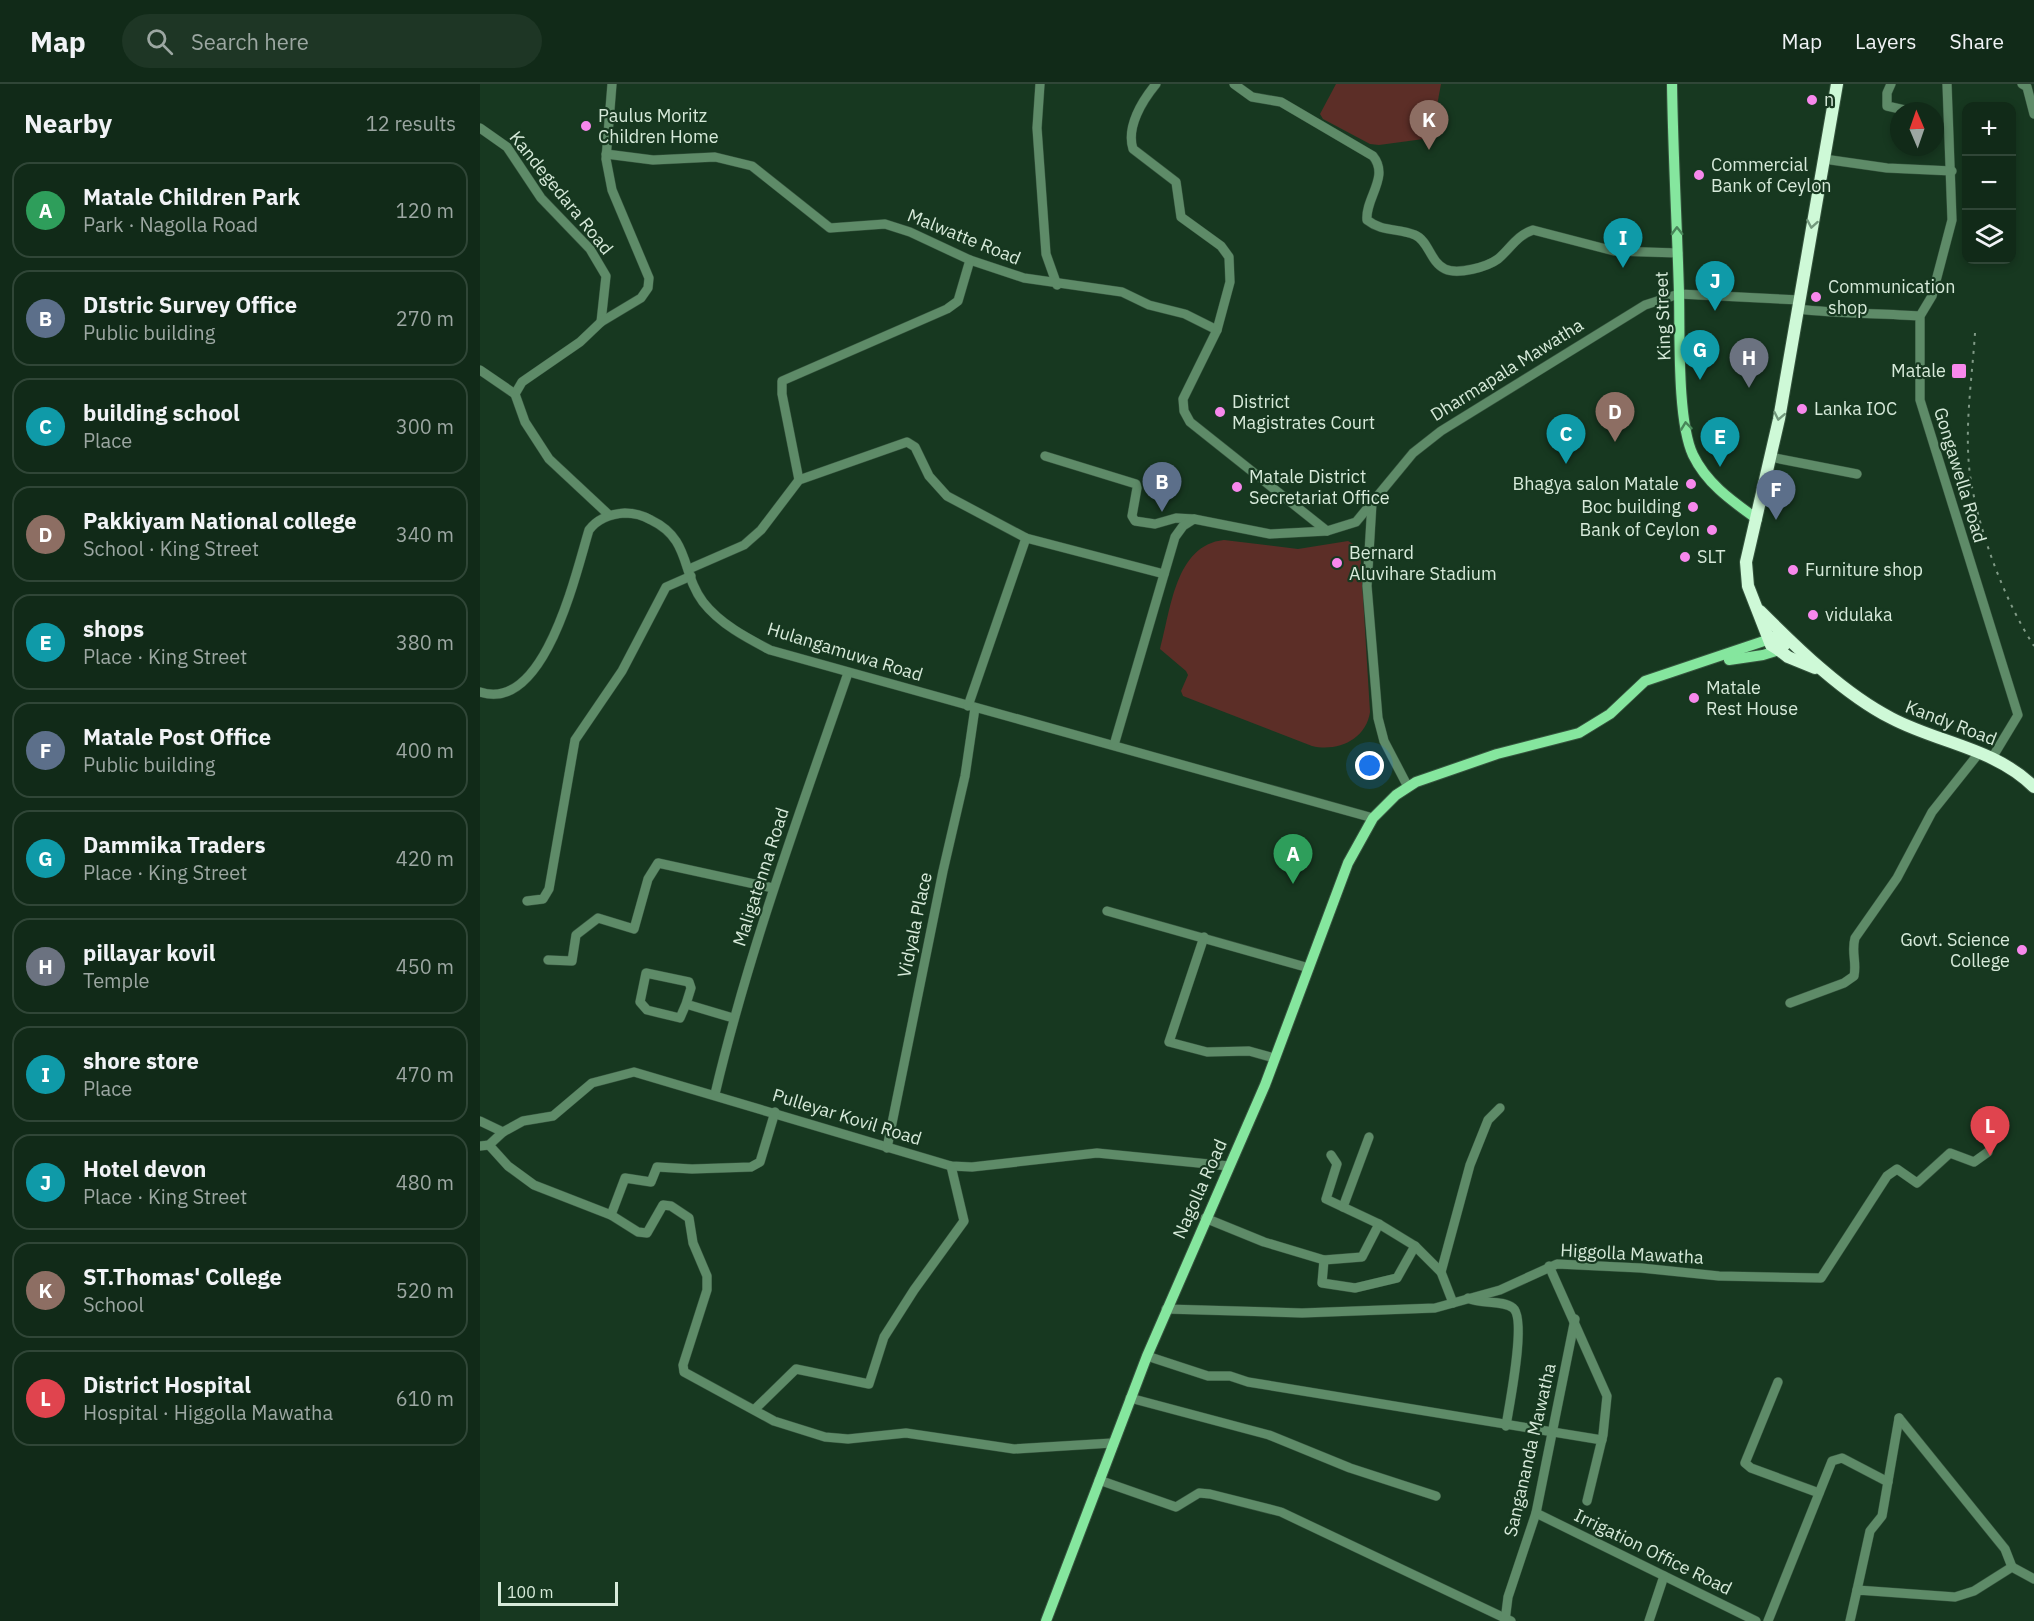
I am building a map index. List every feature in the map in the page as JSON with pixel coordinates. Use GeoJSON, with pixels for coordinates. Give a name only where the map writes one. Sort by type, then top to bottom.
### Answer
{"type":"FeatureCollection","features":[{"type":"Feature","properties":{"kind":"highway","name":"Kandy Road"},"geometry":{"type":"LineString","coordinates":[[1770,639],[1748,586],[1746,570],[1799,304],[1838,84]]}},
{"type":"Feature","properties":{"kind":"highway","name":"Kandy Road"},"geometry":{"type":"LineString","coordinates":[[1759,610],[1784,637],[1825,671],[1888,717],[1992,758],[2015,770],[2034,787]]}},
{"type":"Feature","properties":{"kind":"highway"},"geometry":{"type":"LineString","coordinates":[[1777,635],[1784,637],[1785,645],[1779,650],[1771,645],[1770,639],[1777,635]]}},
{"type":"Feature","properties":{"kind":"highway","name":"Kandy Road"},"geometry":{"type":"LineString","coordinates":[[1779,650],[1788,657],[1825,671]]}},
{"type":"Feature","properties":{"kind":"main road","name":"King Street"},"geometry":{"type":"LineString","coordinates":[[1672,84],[1682,385],[1689,444],[1709,479],[1727,498],[1757,519]]}},
{"type":"Feature","properties":{"kind":"main road"},"geometry":{"type":"LineString","coordinates":[[1701,662],[1770,639]]}},
{"type":"Feature","properties":{"kind":"main road"},"geometry":{"type":"LineString","coordinates":[[1701,662],[1757,656],[1779,650]]}},
{"type":"Feature","properties":{"kind":"main road","name":"Nagolla Road"},"geometry":{"type":"LineString","coordinates":[[1046,1621],[1147,1356],[1274,1058],[1348,863],[1372,818],[1408,787],[1468,763],[1579,733],[1604,719],[1645,681],[1701,662]]}},
{"type":"Feature","properties":{"kind":"street"},"geometry":{"type":"LineString","coordinates":[[515,394],[522,382],[579,342],[601,322],[641,298],[648,288],[650,278],[612,190],[606,154],[612,84]]}},
{"type":"Feature","properties":{"kind":"street"},"geometry":{"type":"LineString","coordinates":[[1040,84],[1037,128],[1046,254],[1058,285]]}},
{"type":"Feature","properties":{"kind":"street"},"geometry":{"type":"LineString","coordinates":[[1156,84],[1136,116],[1131,141],[1139,155],[1176,182],[1181,217],[1221,246],[1229,257],[1230,282],[1217,330],[1186,390],[1184,411],[1190,422],[1327,531]]}},
{"type":"Feature","properties":{"kind":"street"},"geometry":{"type":"LineString","coordinates":[[1234,84],[1252,97],[1281,102],[1373,156],[1379,164],[1379,172],[1377,186],[1367,212],[1367,220],[1377,228],[1415,235],[1422,240],[1437,264],[1447,270],[1459,271],[1490,263],[1521,234],[1533,230],[1614,251],[1678,253]]}},
{"type":"Feature","properties":{"kind":"street"},"geometry":{"type":"LineString","coordinates":[[1890,107],[1887,106],[1887,93],[1891,84]]}},
{"type":"Feature","properties":{"kind":"street","name":"Gongawella Road"},"geometry":{"type":"LineString","coordinates":[[1947,84],[1947,117],[1952,171],[1952,220],[1932,296],[1920,316],[1920,400],[2018,715],[1992,758]]}},
{"type":"Feature","properties":{"kind":"street"},"geometry":{"type":"LineString","coordinates":[[2022,84],[2027,87],[2034,114]]}},
{"type":"Feature","properties":{"kind":"street","name":"Kandegedara Road"},"geometry":{"type":"LineString","coordinates":[[480,128],[507,147],[541,198],[590,249],[606,276],[601,322]]}},
{"type":"Feature","properties":{"kind":"street","name":"Malwatte Road"},"geometry":{"type":"LineString","coordinates":[[606,154],[653,160],[715,157],[752,166],[830,228],[885,224],[910,232],[970,260],[1024,278],[1058,285],[1122,292],[1149,304],[1185,314],[1217,330]]}},
{"type":"Feature","properties":{"kind":"street"},"geometry":{"type":"LineString","coordinates":[[1824,159],[1887,168],[1952,171]]}},
{"type":"Feature","properties":{"kind":"street"},"geometry":{"type":"LineString","coordinates":[[799,480],[782,394],[782,381],[946,309],[958,301],[970,260]]}},
{"type":"Feature","properties":{"kind":"street"},"geometry":{"type":"LineString","coordinates":[[1679,294],[1799,304],[1849,315],[1880,313],[1920,316]]}},
{"type":"Feature","properties":{"kind":"street","name":"Dharmapala Mawatha"},"geometry":{"type":"LineString","coordinates":[[1045,456],[1136,484],[1132,516],[1135,521],[1155,524],[1176,518],[1194,519],[1270,534],[1327,531],[1356,522],[1413,453],[1441,431],[1636,310],[1665,296],[1679,294]]}},
{"type":"Feature","properties":{"kind":"street"},"geometry":{"type":"LineString","coordinates":[[480,370],[515,394],[525,422],[549,459],[609,515],[594,523],[589,530],[560,625],[542,658],[516,688],[505,694],[491,695],[480,692]]}},
{"type":"Feature","properties":{"kind":"street"},"geometry":{"type":"LineString","coordinates":[[527,901],[543,899],[549,889],[575,740],[622,671],[666,587],[744,544],[761,530],[799,480],[907,442],[915,447],[929,476],[947,496],[1026,538],[1164,574]]}},
{"type":"Feature","properties":{"kind":"street"},"geometry":{"type":"LineString","coordinates":[[1770,457],[1857,474]]}},
{"type":"Feature","properties":{"kind":"street"},"geometry":{"type":"LineString","coordinates":[[1372,501],[1367,586],[1378,718],[1384,741],[1408,787]]}},
{"type":"Feature","properties":{"kind":"street","name":"Hulangamuwa Road"},"geometry":{"type":"LineString","coordinates":[[609,515],[628,513],[662,525],[679,542],[705,605],[740,634],[770,650],[1372,818]]}},
{"type":"Feature","properties":{"kind":"street"},"geometry":{"type":"LineString","coordinates":[[1114,745],[1175,537],[1183,526],[1194,519]]}},
{"type":"Feature","properties":{"kind":"street","name":"Vidyala Place"},"geometry":{"type":"LineString","coordinates":[[887,1148],[943,871],[965,776],[971,707],[1026,538]]}},
{"type":"Feature","properties":{"kind":"street","name":"Maligatenna Road"},"geometry":{"type":"LineString","coordinates":[[715,1094],[733,1018],[773,888],[848,673]]}},
{"type":"Feature","properties":{"kind":"street"},"geometry":{"type":"LineString","coordinates":[[1790,1003],[1844,983],[1854,976],[1856,965],[1851,950],[1855,939],[1897,878],[1932,812],[1979,753]]}},
{"type":"Feature","properties":{"kind":"street"},"geometry":{"type":"LineString","coordinates":[[548,960],[572,961],[576,935],[598,918],[634,929],[648,879],[658,863],[773,888]]}},
{"type":"Feature","properties":{"kind":"street"},"geometry":{"type":"LineString","coordinates":[[1107,911],[1309,968]]}},
{"type":"Feature","properties":{"kind":"street"},"geometry":{"type":"LineString","coordinates":[[1204,937],[1169,1042],[1207,1052],[1249,1052],[1274,1058]]}},
{"type":"Feature","properties":{"kind":"street"},"geometry":{"type":"LineString","coordinates":[[646,973],[689,982],[691,988],[687,1004],[682,1017],[676,1018],[642,1007],[640,1002],[646,973]]}},
{"type":"Feature","properties":{"kind":"street"},"geometry":{"type":"LineString","coordinates":[[687,1004],[733,1018]]}},
{"type":"Feature","properties":{"kind":"street","name":"Pulleyar Kovil Road"},"geometry":{"type":"LineString","coordinates":[[485,1146],[503,1132],[524,1122],[553,1116],[592,1083],[634,1072],[715,1094],[951,1166],[972,1167],[1097,1153],[1229,1166]]}},
{"type":"Feature","properties":{"kind":"street"},"geometry":{"type":"LineString","coordinates":[[1441,1272],[1470,1165],[1488,1120],[1500,1108]]}},
{"type":"Feature","properties":{"kind":"street"},"geometry":{"type":"LineString","coordinates":[[610,1215],[625,1178],[651,1182],[657,1167],[692,1169],[752,1167],[760,1162],[775,1112]]}},
{"type":"Feature","properties":{"kind":"street"},"geometry":{"type":"LineString","coordinates":[[480,1121],[503,1132]]}},
{"type":"Feature","properties":{"kind":"street"},"geometry":{"type":"LineString","coordinates":[[1342,1207],[1370,1137]]}},
{"type":"Feature","properties":{"kind":"street"},"geometry":{"type":"LineString","coordinates":[[485,1146],[534,1185],[610,1215],[638,1232],[647,1233],[663,1205],[671,1206],[692,1220],[693,1243],[707,1276],[707,1290],[683,1365],[684,1372],[774,1420],[825,1437],[848,1439],[906,1433],[1014,1449],[1112,1443]]}},
{"type":"Feature","properties":{"kind":"street","name":"Higgolla Mawatha"},"geometry":{"type":"LineString","coordinates":[[1167,1309],[1302,1313],[1435,1308],[1500,1290],[1549,1266],[1641,1268],[1719,1276],[1821,1278],[1887,1176],[1897,1168],[1917,1183],[1950,1153],[1974,1162],[1988,1152]]}},
{"type":"Feature","properties":{"kind":"street"},"geometry":{"type":"LineString","coordinates":[[1331,1155],[1337,1164],[1326,1199],[1379,1224],[1415,1246],[1441,1272],[1453,1303]]}},
{"type":"Feature","properties":{"kind":"street"},"geometry":{"type":"LineString","coordinates":[[755,1409],[796,1369],[869,1384],[884,1337],[914,1290],[964,1221],[951,1166]]}},
{"type":"Feature","properties":{"kind":"street"},"geometry":{"type":"LineString","coordinates":[[1205,1218],[1264,1242],[1324,1260],[1362,1257],[1379,1224]]}},
{"type":"Feature","properties":{"kind":"street"},"geometry":{"type":"LineString","coordinates":[[1324,1260],[1322,1283],[1355,1288],[1397,1278],[1415,1246]]}},
{"type":"Feature","properties":{"kind":"street"},"geometry":{"type":"LineString","coordinates":[[1549,1266],[1575,1319],[1607,1396],[1602,1440],[1587,1501]]}},
{"type":"Feature","properties":{"kind":"street"},"geometry":{"type":"LineString","coordinates":[[1468,1298],[1478,1303],[1508,1305],[1518,1317],[1518,1343],[1506,1426]]}},
{"type":"Feature","properties":{"kind":"street","name":"Sangananda Mawatha"},"geometry":{"type":"LineString","coordinates":[[1507,1621],[1508,1597],[1536,1512],[1575,1319]]}},
{"type":"Feature","properties":{"kind":"street"},"geometry":{"type":"LineString","coordinates":[[1147,1356],[1208,1376],[1230,1376],[1248,1382],[1552,1434],[1602,1440]]}},
{"type":"Feature","properties":{"kind":"street"},"geometry":{"type":"LineString","coordinates":[[1778,1382],[1745,1463],[1751,1468],[1819,1493]]}},
{"type":"Feature","properties":{"kind":"street"},"geometry":{"type":"LineString","coordinates":[[1130,1398],[1269,1435],[1350,1468],[1437,1496]]}},
{"type":"Feature","properties":{"kind":"street"},"geometry":{"type":"LineString","coordinates":[[1850,1621],[1869,1531],[1882,1516],[1899,1418],[2005,1550],[2012,1567],[2034,1579]]}},
{"type":"Feature","properties":{"kind":"street"},"geometry":{"type":"LineString","coordinates":[[1768,1621],[1832,1461],[1842,1458],[1888,1482]]}},
{"type":"Feature","properties":{"kind":"street"},"geometry":{"type":"LineString","coordinates":[[1099,1480],[1176,1507],[1199,1493],[1281,1512],[1507,1621]]}},
{"type":"Feature","properties":{"kind":"street","name":"Irrigation Office Road"},"geometry":{"type":"LineString","coordinates":[[1536,1512],[1664,1576],[1739,1617],[1756,1621]]}},
{"type":"Feature","properties":{"kind":"street"},"geometry":{"type":"LineString","coordinates":[[1857,1590],[1955,1597],[1974,1591],[2012,1567]]}},
{"type":"Feature","properties":{"kind":"street"},"geometry":{"type":"LineString","coordinates":[[1648,1621],[1664,1576]]}},
{"type":"Feature","properties":{"kind":"shaded area"},"geometry":{"type":"Polygon","coordinates":[[[1336,84],[1441,84],[1431,138],[1379,145],[1370,144],[1323,119],[1320,114],[1336,84]]]}},
{"type":"Feature","properties":{"kind":"shaded area"},"geometry":{"type":"Polygon","coordinates":[[[1224,540],[1298,549],[1348,541],[1360,548],[1370,712],[1363,730],[1349,742],[1331,747],[1312,746],[1183,696],[1181,691],[1188,675],[1160,649],[1172,599],[1185,566],[1195,554],[1208,545],[1224,540]]]}},
{"type":"Feature","properties":{"kind":"railway"},"geometry":{"type":"LineString","coordinates":[[1975,333],[1969,404],[1970,475],[1979,518],[1994,564],[2012,607],[2034,646]]}},
{"type":"Feature","properties":{"kind":"place","name":"n"},"geometry":{"type":"Point","coordinates":[1812,100]}},
{"type":"Feature","properties":{"kind":"place","name":"Paulus Moritz Children Home"},"geometry":{"type":"Point","coordinates":[586,126]}},
{"type":"Feature","properties":{"kind":"place","name":"ST.Thomas' College"},"geometry":{"type":"Point","coordinates":[1429,150]}},
{"type":"Feature","properties":{"kind":"place","name":"Commercial Bank of Ceylon"},"geometry":{"type":"Point","coordinates":[1699,175]}},
{"type":"Feature","properties":{"kind":"place","name":"shore store"},"geometry":{"type":"Point","coordinates":[1623,268]}},
{"type":"Feature","properties":{"kind":"place","name":"Communication shop"},"geometry":{"type":"Point","coordinates":[1816,297]}},
{"type":"Feature","properties":{"kind":"place","name":"Hotel devon"},"geometry":{"type":"Point","coordinates":[1715,311]}},
{"type":"Feature","properties":{"kind":"place","name":"Matale"},"geometry":{"type":"Point","coordinates":[1959,371]}},
{"type":"Feature","properties":{"kind":"place","name":"Dammika Traders"},"geometry":{"type":"Point","coordinates":[1700,380]}},
{"type":"Feature","properties":{"kind":"place","name":"pillayar kovil"},"geometry":{"type":"Point","coordinates":[1749,388]}},
{"type":"Feature","properties":{"kind":"place","name":"Lanka IOC"},"geometry":{"type":"Point","coordinates":[1802,409]}},
{"type":"Feature","properties":{"kind":"place","name":"District Magistrates Court"},"geometry":{"type":"Point","coordinates":[1220,412]}},
{"type":"Feature","properties":{"kind":"place","name":"Pakkiyam National college"},"geometry":{"type":"Point","coordinates":[1615,442]}},
{"type":"Feature","properties":{"kind":"place","name":"building school"},"geometry":{"type":"Point","coordinates":[1566,464]}},
{"type":"Feature","properties":{"kind":"place","name":"shops"},"geometry":{"type":"Point","coordinates":[1720,467]}},
{"type":"Feature","properties":{"kind":"place","name":"Bhagya salon Matale"},"geometry":{"type":"Point","coordinates":[1691,484]}},
{"type":"Feature","properties":{"kind":"place","name":"Matale District Secretariat Office"},"geometry":{"type":"Point","coordinates":[1237,487]}},
{"type":"Feature","properties":{"kind":"place","name":"Boc building"},"geometry":{"type":"Point","coordinates":[1693,507]}},
{"type":"Feature","properties":{"kind":"place","name":"DIstric Survey Office"},"geometry":{"type":"Point","coordinates":[1162,512]}},
{"type":"Feature","properties":{"kind":"place","name":"Matale Post Office"},"geometry":{"type":"Point","coordinates":[1776,520]}},
{"type":"Feature","properties":{"kind":"place","name":"Bank of Ceylon"},"geometry":{"type":"Point","coordinates":[1712,530]}},
{"type":"Feature","properties":{"kind":"place","name":"SLT"},"geometry":{"type":"Point","coordinates":[1685,557]}},
{"type":"Feature","properties":{"kind":"place","name":"Bernard Aluvihare Stadium"},"geometry":{"type":"Point","coordinates":[1337,563]}},
{"type":"Feature","properties":{"kind":"place","name":"Furniture shop"},"geometry":{"type":"Point","coordinates":[1793,570]}},
{"type":"Feature","properties":{"kind":"place","name":"vidulaka"},"geometry":{"type":"Point","coordinates":[1813,615]}},
{"type":"Feature","properties":{"kind":"place","name":"Matale Rest House"},"geometry":{"type":"Point","coordinates":[1694,698]}},
{"type":"Feature","properties":{"kind":"place","name":"Matale Children Park"},"geometry":{"type":"Point","coordinates":[1293,884]}},
{"type":"Feature","properties":{"kind":"place","name":"Govt. Science College"},"geometry":{"type":"Point","coordinates":[2022,950]}},
{"type":"Feature","properties":{"kind":"place","name":"District Hospital"},"geometry":{"type":"Point","coordinates":[1990,1156]}}]}
